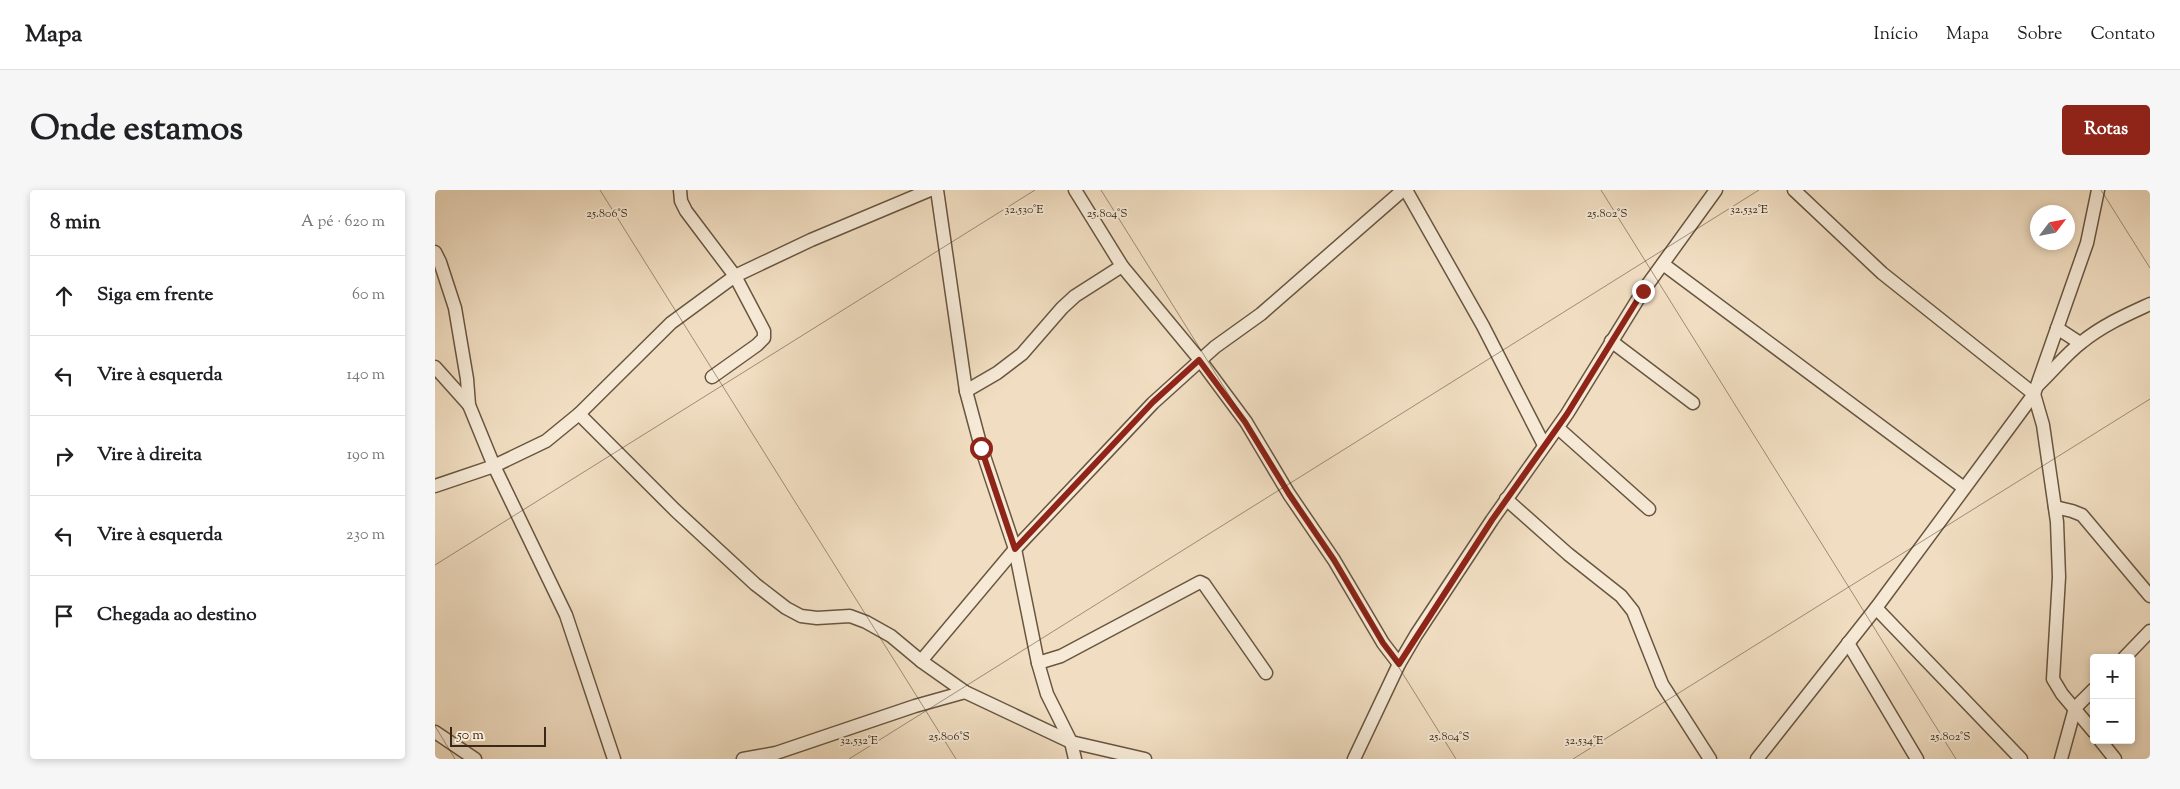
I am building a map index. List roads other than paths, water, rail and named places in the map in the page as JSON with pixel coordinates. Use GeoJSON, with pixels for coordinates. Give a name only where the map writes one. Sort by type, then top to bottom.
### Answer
{"type":"FeatureCollection","features":[{"type":"Feature","properties":{"kind":"street"},"geometry":{"type":"LineString","coordinates":[[680,190],[681,200],[690,218],[735,276],[761,323],[764,338],[712,377]]}},
{"type":"Feature","properties":{"kind":"street"},"geometry":{"type":"LineString","coordinates":[[435,486],[494,466],[546,441],[579,414],[671,323],[735,276],[811,240],[929,190]]}},
{"type":"Feature","properties":{"kind":"street"},"geometry":{"type":"LineString","coordinates":[[937,190],[966,391],[981,448],[1015,549],[1037,663],[1047,694],[1071,742],[1075,759]]}},
{"type":"Feature","properties":{"kind":"street"},"geometry":{"type":"LineString","coordinates":[[1075,190],[1122,266],[1199,360],[1245,422],[1289,494],[1339,568],[1383,643],[1399,664]]}},
{"type":"Feature","properties":{"kind":"street"},"geometry":{"type":"LineString","coordinates":[[1354,759],[1399,664],[1506,499],[1558,428],[1611,341],[1715,190]]}},
{"type":"Feature","properties":{"kind":"street"},"geometry":{"type":"LineString","coordinates":[[1794,190],[1882,273],[2036,389]]}},
{"type":"Feature","properties":{"kind":"street"},"geometry":{"type":"LineString","coordinates":[[2090,727],[2061,694],[2053,679],[2059,577],[2055,507],[2036,389],[2087,243],[2098,190]]}},
{"type":"Feature","properties":{"kind":"street"},"geometry":{"type":"LineString","coordinates":[[921,661],[1015,549],[1153,402],[1199,360],[1261,314],[1400,191],[1483,326],[1544,445]]}},
{"type":"Feature","properties":{"kind":"street"},"geometry":{"type":"LineString","coordinates":[[435,252],[455,308],[467,379],[469,405],[494,466],[565,615],[614,759]]}},
{"type":"Feature","properties":{"kind":"street"},"geometry":{"type":"LineString","coordinates":[[1663,264],[1964,488]]}},
{"type":"Feature","properties":{"kind":"street"},"geometry":{"type":"LineString","coordinates":[[966,391],[997,373],[1022,354],[1062,308],[1075,296],[1122,266]]}},
{"type":"Feature","properties":{"kind":"street"},"geometry":{"type":"LineString","coordinates":[[1757,759],[1876,608],[2036,389],[2080,343],[2106,324],[2150,304]]}},
{"type":"Feature","properties":{"kind":"street"},"geometry":{"type":"LineString","coordinates":[[2057,328],[2080,343]]}},
{"type":"Feature","properties":{"kind":"street"},"geometry":{"type":"LineString","coordinates":[[1611,341],[1693,403]]}},
{"type":"Feature","properties":{"kind":"street"},"geometry":{"type":"LineString","coordinates":[[435,367],[469,405]]}},
{"type":"Feature","properties":{"kind":"street"},"geometry":{"type":"LineString","coordinates":[[579,414],[675,510],[755,584],[786,608],[801,616],[817,618],[850,616],[866,622],[891,636],[921,661],[965,692],[1071,742],[1145,759]]}},
{"type":"Feature","properties":{"kind":"street"},"geometry":{"type":"LineString","coordinates":[[1558,428],[1649,509]]}},
{"type":"Feature","properties":{"kind":"street"},"geometry":{"type":"LineString","coordinates":[[1506,499],[1568,554],[1621,596],[1633,611],[1662,684],[1710,759]]}},
{"type":"Feature","properties":{"kind":"street"},"geometry":{"type":"LineString","coordinates":[[2055,507],[2072,511],[2082,516],[2150,596]]}},
{"type":"Feature","properties":{"kind":"street"},"geometry":{"type":"LineString","coordinates":[[1037,663],[1061,656],[1200,582],[1204,584],[1267,672]]}},
{"type":"Feature","properties":{"kind":"street"},"geometry":{"type":"LineString","coordinates":[[1876,608],[2021,759]]}},
{"type":"Feature","properties":{"kind":"street"},"geometry":{"type":"LineString","coordinates":[[2128,654],[2150,631]]}},
{"type":"Feature","properties":{"kind":"street"},"geometry":{"type":"LineString","coordinates":[[1848,643],[1917,759]]}},
{"type":"Feature","properties":{"kind":"street"},"geometry":{"type":"LineString","coordinates":[[743,759],[777,756],[915,706],[965,692]]}},
{"type":"Feature","properties":{"kind":"street"},"geometry":{"type":"LineString","coordinates":[[2061,759],[2075,708],[2090,693]]}},
{"type":"Feature","properties":{"kind":"street"},"geometry":{"type":"LineString","coordinates":[[435,732],[475,759]]}},
{"type":"Feature","properties":{"kind":"street"},"geometry":{"type":"LineString","coordinates":[[2103,744],[2115,759]]}}]}
